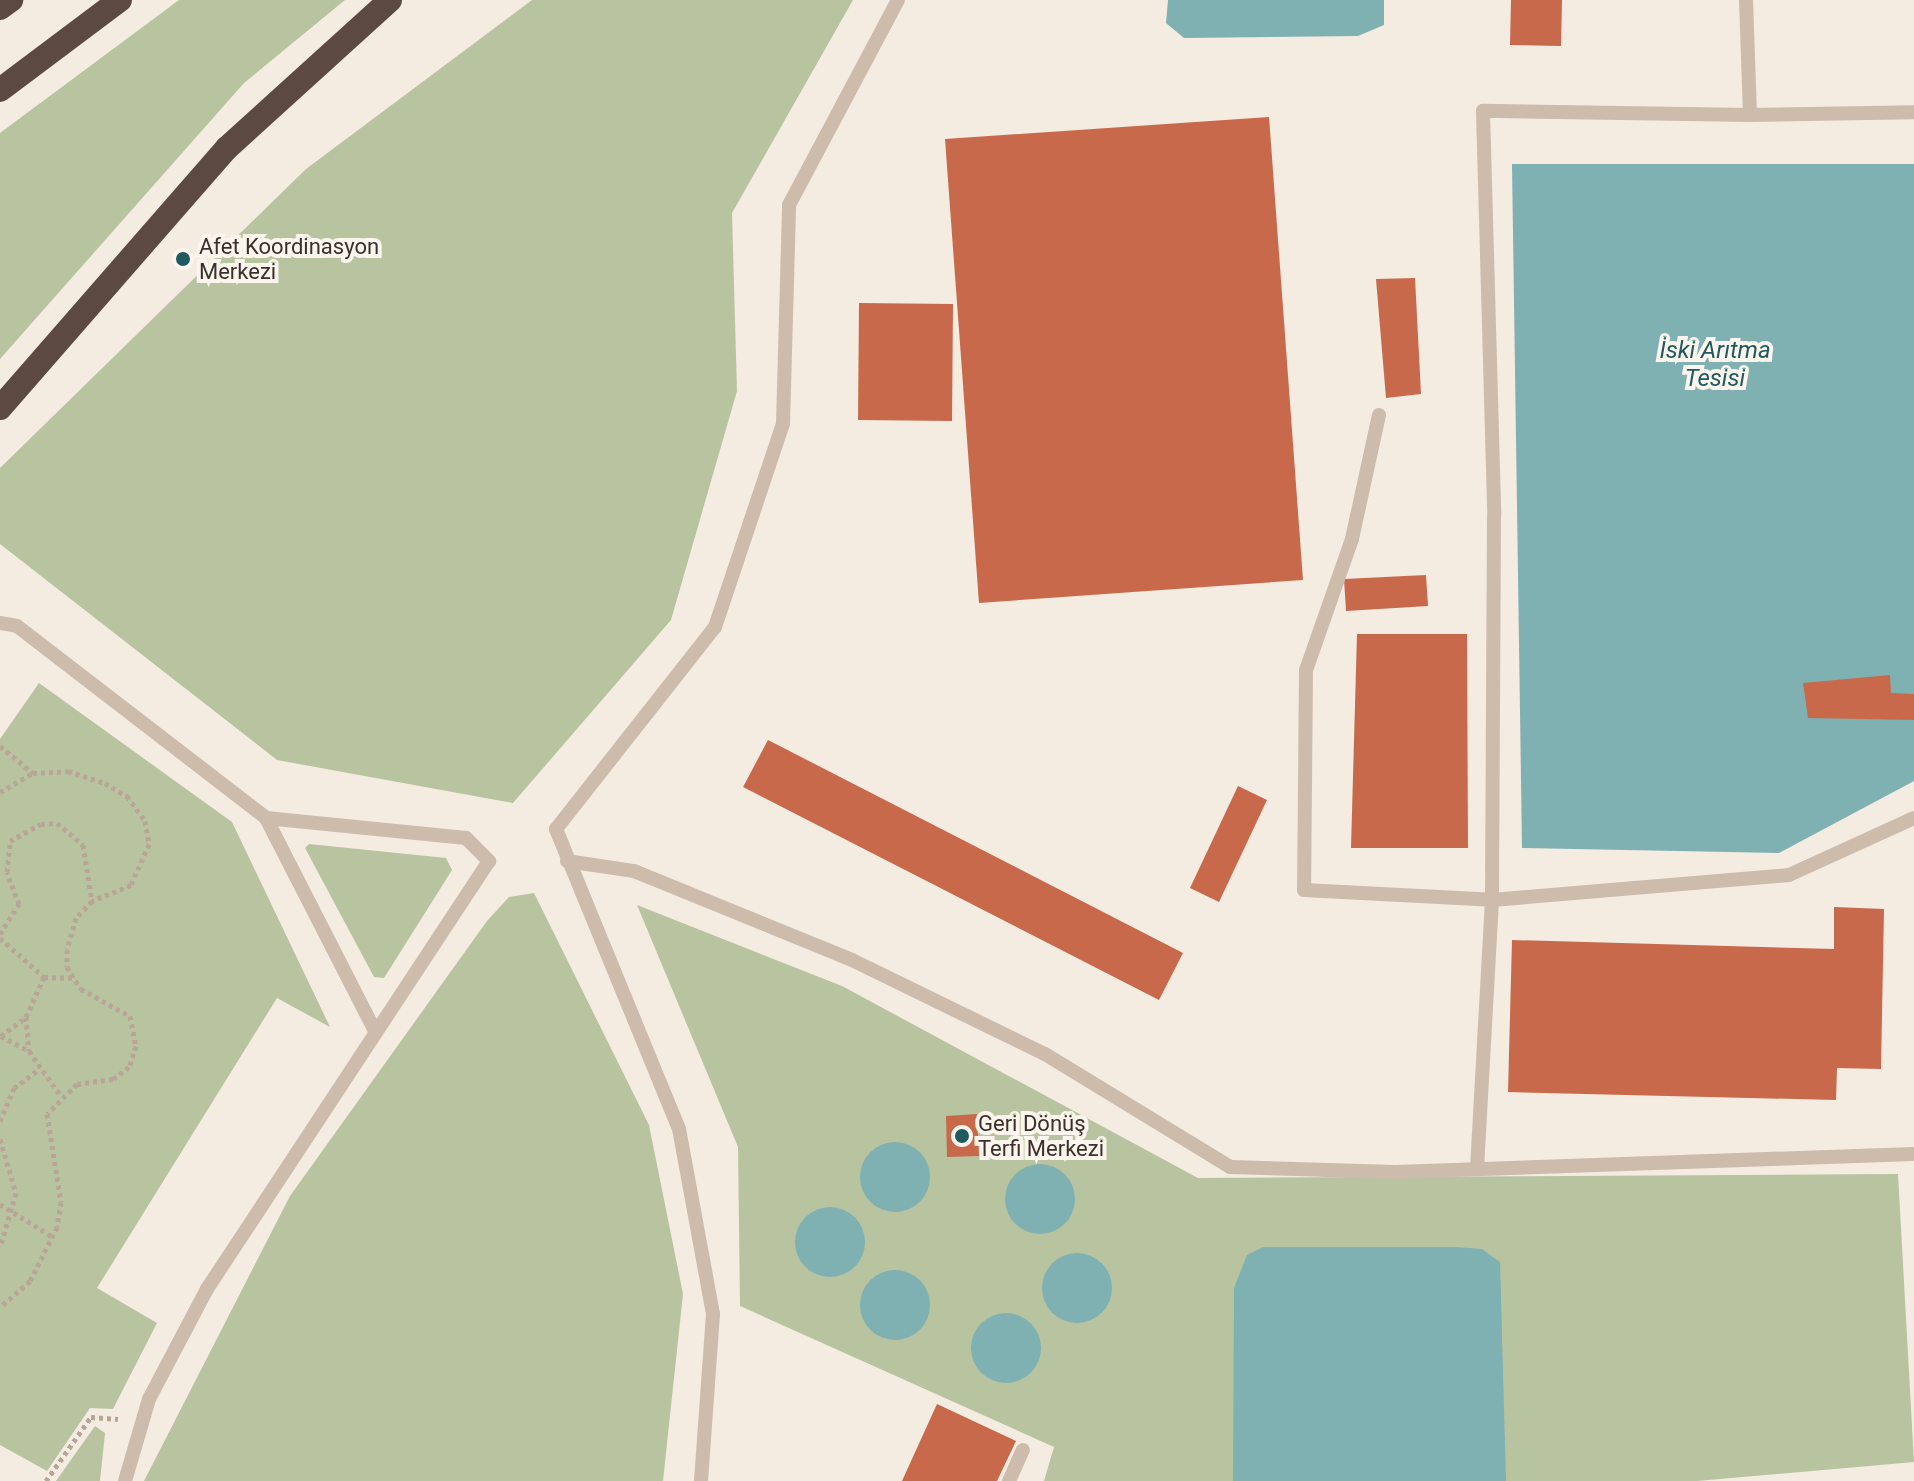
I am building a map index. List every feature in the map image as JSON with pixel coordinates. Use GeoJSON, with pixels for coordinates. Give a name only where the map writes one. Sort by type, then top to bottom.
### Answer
{"type":"FeatureCollection","features":[{"type":"Feature","properties":{"kind":"highway"},"geometry":{"type":"LineString","coordinates":[[0,8],[11,0]]}},
{"type":"Feature","properties":{"kind":"highway"},"geometry":{"type":"LineString","coordinates":[[0,90],[120,0]]}},
{"type":"Feature","properties":{"kind":"highway"},"geometry":{"type":"LineString","coordinates":[[0,408],[227,148],[390,1]]}},
{"type":"Feature","properties":{"kind":"lane"},"geometry":{"type":"LineString","coordinates":[[701,1481],[713,1314],[679,1129],[556,829],[715,627],[783,424],[789,205],[898,0]]}},
{"type":"Feature","properties":{"kind":"lane"},"geometry":{"type":"LineString","coordinates":[[1746,0],[1750,115]]}},
{"type":"Feature","properties":{"kind":"lane"},"geometry":{"type":"LineString","coordinates":[[1477,1167],[1492,900],[1494,516],[1483,111],[1750,115],[1914,112]]}},
{"type":"Feature","properties":{"kind":"lane"},"geometry":{"type":"LineString","coordinates":[[1379,415],[1352,539],[1306,670],[1304,890],[1492,900],[1789,875],[1914,818]]}},
{"type":"Feature","properties":{"kind":"lane"},"geometry":{"type":"LineString","coordinates":[[0,623],[17,626],[266,818],[375,1031]]}},
{"type":"Feature","properties":{"kind":"lane"},"geometry":{"type":"LineString","coordinates":[[125,1481],[141,1427],[207,1289],[489,861],[466,838],[266,818]]}},
{"type":"Feature","properties":{"kind":"lane"},"geometry":{"type":"LineString","coordinates":[[567,861],[634,871],[852,960],[1045,1054],[1230,1167],[1477,1167],[1914,1154]]}},
{"type":"Feature","properties":{"kind":"lane"},"geometry":{"type":"LineString","coordinates":[[1009,1481],[1023,1450]]}},
{"type":"Feature","properties":{"kind":"path"},"geometry":{"type":"LineString","coordinates":[[0,746],[33,773]]}},
{"type":"Feature","properties":{"kind":"path"},"geometry":{"type":"LineString","coordinates":[[0,792],[33,773],[68,771],[105,783],[127,796],[145,821],[144,867],[131,885],[92,901],[70,930],[72,978],[93,1000],[130,1016],[137,1031],[129,1067],[61,1096],[47,1114],[61,1202],[53,1237],[30,1281],[0,1307]]}},
{"type":"Feature","properties":{"kind":"path"},"geometry":{"type":"LineString","coordinates":[[72,978],[44,977],[0,936],[19,904],[6,855],[26,829],[57,823],[73,832],[90,861],[92,901]]}},
{"type":"Feature","properties":{"kind":"path"},"geometry":{"type":"LineString","coordinates":[[44,977],[26,1017],[29,1051],[61,1096]]}},
{"type":"Feature","properties":{"kind":"path"},"geometry":{"type":"LineString","coordinates":[[26,1017],[0,1036],[29,1051]]}},
{"type":"Feature","properties":{"kind":"path"},"geometry":{"type":"LineString","coordinates":[[0,1121],[14,1088],[39,1069]]}},
{"type":"Feature","properties":{"kind":"path"},"geometry":{"type":"LineString","coordinates":[[0,1139],[12,1167],[13,1212],[0,1247]]}},
{"type":"Feature","properties":{"kind":"path"},"geometry":{"type":"LineString","coordinates":[[0,1204],[53,1237]]}},
{"type":"Feature","properties":{"kind":"path"},"geometry":{"type":"LineString","coordinates":[[46,1481],[91,1417],[141,1427]]}},
{"type":"Feature","properties":{"kind":"green space"},"geometry":{"type":"Polygon","coordinates":[[[179,0],[345,0],[244,83],[0,359],[0,133],[179,0]]]}},
{"type":"Feature","properties":{"kind":"green space"},"geometry":{"type":"Polygon","coordinates":[[[532,0],[853,0],[732,213],[737,391],[671,620],[513,803],[277,760],[0,544],[0,468],[306,169],[532,0]]]}},
{"type":"Feature","properties":{"kind":"green space"},"geometry":{"type":"Polygon","coordinates":[[[39,683],[232,822],[330,1027],[277,998],[97,1288],[157,1323],[113,1409],[90,1408],[47,1471],[0,1445],[0,739],[39,683]]]}},
{"type":"Feature","properties":{"kind":"green space"},"geometry":{"type":"Polygon","coordinates":[[[309,844],[446,858],[452,870],[384,978],[374,977],[305,848],[309,844]]]}},
{"type":"Feature","properties":{"kind":"green space"},"geometry":{"type":"Polygon","coordinates":[[[534,893],[649,1125],[683,1294],[663,1481],[144,1481],[290,1196],[487,921],[509,897],[534,893]]]}},
{"type":"Feature","properties":{"kind":"green space"},"geometry":{"type":"Polygon","coordinates":[[[637,905],[842,986],[1198,1178],[1898,1174],[1914,1462],[1697,1481],[1044,1481],[1054,1447],[740,1306],[738,1147],[637,905]]]}},
{"type":"Feature","properties":{"kind":"green space"},"geometry":{"type":"Polygon","coordinates":[[[95,1426],[105,1433],[100,1481],[56,1481],[95,1426]]]}},
{"type":"Feature","properties":{"kind":"water"},"geometry":{"type":"Polygon","coordinates":[[[1168,0],[1384,0],[1384,25],[1358,36],[1184,38],[1166,23],[1168,0]]]}},
{"type":"Feature","properties":{"kind":"water","name":"İski Arıtma Tesisi"},"geometry":{"type":"Polygon","coordinates":[[[1512,164],[1914,164],[1914,781],[1779,853],[1522,848],[1512,164]]]}},
{"type":"Feature","properties":{"kind":"water"},"geometry":{"type":"Polygon","coordinates":[[[895,1142],[920,1152],[930,1177],[920,1202],[895,1212],[870,1202],[860,1177],[870,1152],[895,1142]]]}},
{"type":"Feature","properties":{"kind":"water"},"geometry":{"type":"Polygon","coordinates":[[[1040,1164],[1065,1174],[1075,1199],[1065,1224],[1040,1234],[1015,1224],[1005,1199],[1015,1174],[1040,1164]]]}},
{"type":"Feature","properties":{"kind":"water"},"geometry":{"type":"Polygon","coordinates":[[[830,1207],[855,1217],[865,1242],[855,1267],[830,1277],[805,1267],[795,1242],[805,1217],[830,1207]]]}},
{"type":"Feature","properties":{"kind":"water"},"geometry":{"type":"Polygon","coordinates":[[[1263,1247],[1455,1247],[1482,1249],[1500,1262],[1506,1481],[1233,1481],[1234,1288],[1247,1255],[1263,1247]]]}},
{"type":"Feature","properties":{"kind":"water"},"geometry":{"type":"Polygon","coordinates":[[[1077,1253],[1102,1263],[1112,1288],[1102,1313],[1077,1323],[1052,1313],[1042,1288],[1052,1263],[1077,1253]]]}},
{"type":"Feature","properties":{"kind":"water"},"geometry":{"type":"Polygon","coordinates":[[[895,1270],[920,1280],[930,1305],[920,1330],[895,1340],[870,1330],[860,1305],[870,1280],[895,1270]]]}},
{"type":"Feature","properties":{"kind":"water"},"geometry":{"type":"Polygon","coordinates":[[[1006,1313],[1031,1323],[1041,1348],[1031,1373],[1006,1383],[981,1373],[971,1348],[981,1323],[1006,1313]]]}},
{"type":"Feature","properties":{"kind":"building"},"geometry":{"type":"Polygon","coordinates":[[[1511,0],[1562,0],[1561,46],[1510,45],[1511,0]]]}},
{"type":"Feature","properties":{"kind":"building"},"geometry":{"type":"Polygon","coordinates":[[[1269,117],[1303,580],[979,603],[945,139],[1269,117]]]}},
{"type":"Feature","properties":{"kind":"building"},"geometry":{"type":"Polygon","coordinates":[[[1415,278],[1421,394],[1386,398],[1376,279],[1415,278]]]}},
{"type":"Feature","properties":{"kind":"building"},"geometry":{"type":"Polygon","coordinates":[[[859,303],[953,304],[952,421],[858,420],[859,303]]]}},
{"type":"Feature","properties":{"kind":"building"},"geometry":{"type":"Polygon","coordinates":[[[1426,575],[1428,606],[1346,611],[1344,579],[1426,575]]]}},
{"type":"Feature","properties":{"kind":"building"},"geometry":{"type":"Polygon","coordinates":[[[1357,634],[1467,634],[1468,848],[1351,848],[1357,634]]]}},
{"type":"Feature","properties":{"kind":"building"},"geometry":{"type":"Polygon","coordinates":[[[1890,675],[1891,693],[1914,694],[1914,720],[1808,718],[1803,683],[1890,675]]]}},
{"type":"Feature","properties":{"kind":"building"},"geometry":{"type":"Polygon","coordinates":[[[768,740],[1183,953],[1159,1000],[743,787],[768,740]]]}},
{"type":"Feature","properties":{"kind":"building"},"geometry":{"type":"Polygon","coordinates":[[[1238,786],[1267,800],[1219,902],[1190,888],[1238,786]]]}},
{"type":"Feature","properties":{"kind":"building"},"geometry":{"type":"Polygon","coordinates":[[[1834,907],[1884,909],[1881,1069],[1837,1068],[1836,1100],[1508,1092],[1512,940],[1834,949],[1834,907]]]}},
{"type":"Feature","properties":{"kind":"building","name":"Geri Dönüş Terfi Merkezi"},"geometry":{"type":"Polygon","coordinates":[[[977,1114],[979,1156],[947,1157],[946,1116],[977,1114]]]}},
{"type":"Feature","properties":{"kind":"building"},"geometry":{"type":"Polygon","coordinates":[[[937,1404],[1016,1441],[997,1481],[902,1481],[937,1404]]]}},
{"type":"Feature","properties":{"kind":"place","name":"Afet Koordinasyon Merkezi"},"geometry":{"type":"Point","coordinates":[183,259]}},
{"type":"Feature","properties":{"kind":"place","name":"Geri Dönüş Terfi Merkezi"},"geometry":{"type":"Point","coordinates":[962,1136]}}]}
